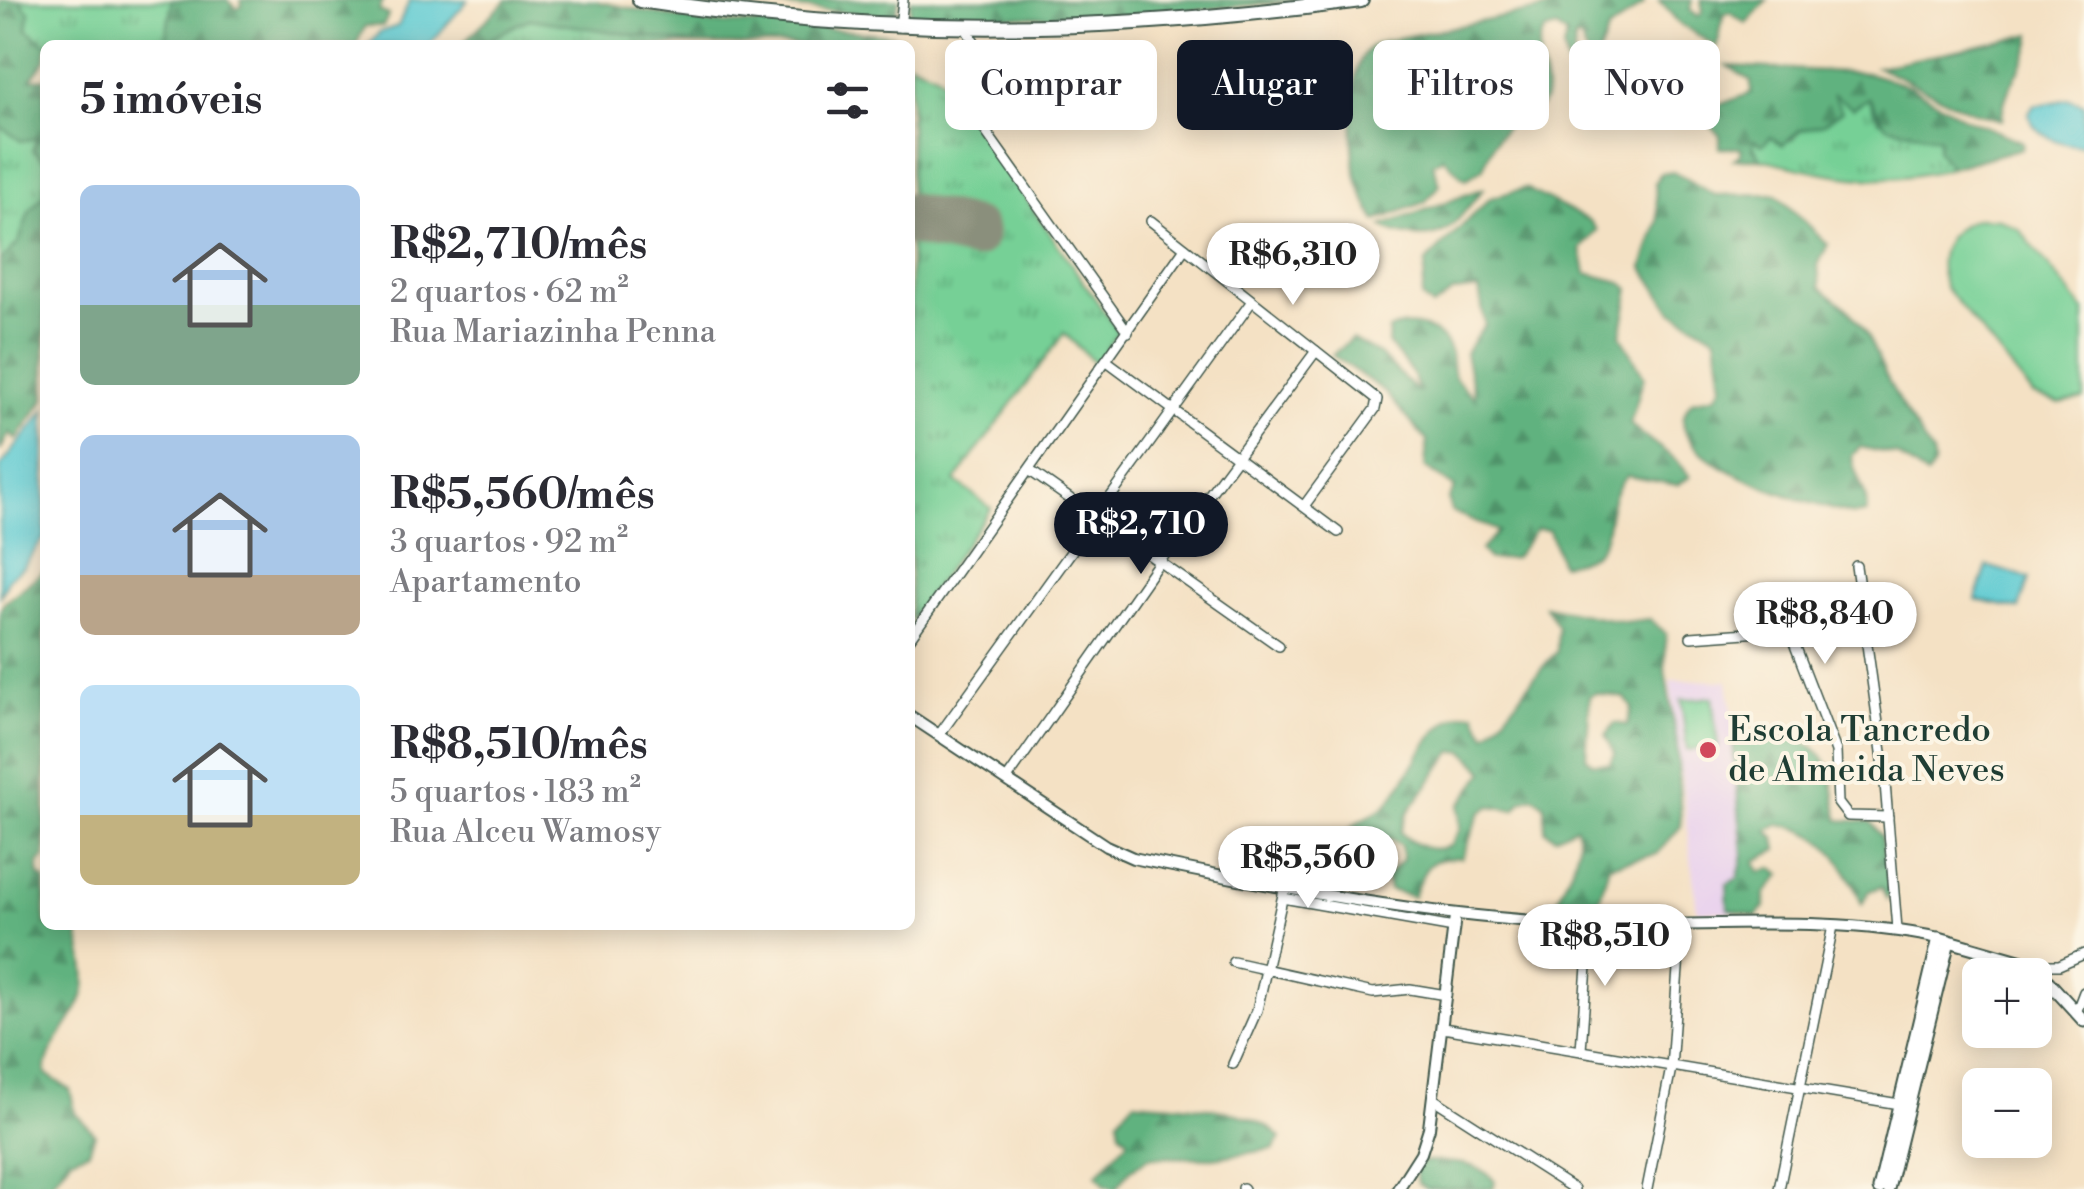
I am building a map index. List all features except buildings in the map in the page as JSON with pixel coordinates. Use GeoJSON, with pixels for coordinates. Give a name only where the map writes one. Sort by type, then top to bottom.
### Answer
{"type":"FeatureCollection","features":[{"type":"Feature","properties":{"kind":"highway"},"geometry":{"type":"LineString","coordinates":[[640,0],[742,14],[966,29],[1138,25],[1361,0]]}},
{"type":"Feature","properties":{"kind":"main road"},"geometry":{"type":"LineString","coordinates":[[1888,1189],[1903,1104],[1944,940],[2006,958]]}},
{"type":"Feature","properties":{"kind":"main road"},"geometry":{"type":"LineString","coordinates":[[2052,987],[2080,1017]]}},
{"type":"Feature","properties":{"kind":"main road"},"geometry":{"type":"LineString","coordinates":[[1878,1189],[1894,1147]]}},
{"type":"Feature","properties":{"kind":"street"},"geometry":{"type":"LineString","coordinates":[[900,27],[902,0]]}},
{"type":"Feature","properties":{"kind":"street"},"geometry":{"type":"LineString","coordinates":[[966,29],[985,58],[981,67],[958,82],[957,91],[1128,332]]}},
{"type":"Feature","properties":{"kind":"street"},"geometry":{"type":"LineString","coordinates":[[1151,221],[1377,399],[1375,409],[1304,506]]}},
{"type":"Feature","properties":{"kind":"street"},"geometry":{"type":"LineString","coordinates":[[915,631],[1184,248]]}},
{"type":"Feature","properties":{"kind":"street"},"geometry":{"type":"LineString","coordinates":[[939,735],[1252,301]]}},
{"type":"Feature","properties":{"kind":"street"},"geometry":{"type":"LineString","coordinates":[[1006,780],[1158,564],[1316,351]]}},
{"type":"Feature","properties":{"kind":"street"},"geometry":{"type":"LineString","coordinates":[[1107,361],[1338,532]]}},
{"type":"Feature","properties":{"kind":"street"},"geometry":{"type":"LineString","coordinates":[[1029,470],[1279,646]]}},
{"type":"Feature","properties":{"kind":"street"},"geometry":{"type":"LineString","coordinates":[[1856,566],[1888,817],[1897,929]]}},
{"type":"Feature","properties":{"kind":"street"},"geometry":{"type":"LineString","coordinates":[[1692,637],[1775,631],[1791,636],[1836,751],[1838,803],[1848,816],[1888,817]]}},
{"type":"Feature","properties":{"kind":"street"},"geometry":{"type":"LineString","coordinates":[[915,719],[1106,846],[1133,858],[1284,892],[1455,922],[1833,926],[1897,929],[1944,940]]}},
{"type":"Feature","properties":{"kind":"street"},"geometry":{"type":"LineString","coordinates":[[1232,1064],[1257,1010],[1284,892]]}},
{"type":"Feature","properties":{"kind":"street"},"geometry":{"type":"LineString","coordinates":[[1398,1189],[1420,1153],[1435,1100],[1455,922]]}},
{"type":"Feature","properties":{"kind":"street"},"geometry":{"type":"LineString","coordinates":[[1581,1050],[1590,924]]}},
{"type":"Feature","properties":{"kind":"street"},"geometry":{"type":"LineString","coordinates":[[1648,1189],[1671,1068],[1680,926]]}},
{"type":"Feature","properties":{"kind":"street"},"geometry":{"type":"LineString","coordinates":[[1779,1189],[1833,926]]}},
{"type":"Feature","properties":{"kind":"street"},"geometry":{"type":"LineString","coordinates":[[2052,965],[2084,954]]}},
{"type":"Feature","properties":{"kind":"street"},"geometry":{"type":"LineString","coordinates":[[1233,962],[1373,993],[1410,989],[1446,995]]}},
{"type":"Feature","properties":{"kind":"street"},"geometry":{"type":"LineString","coordinates":[[2080,1017],[2084,992]]}},
{"type":"Feature","properties":{"kind":"street"},"geometry":{"type":"LineString","coordinates":[[1443,1028],[1903,1104]]}},
{"type":"Feature","properties":{"kind":"street"},"geometry":{"type":"LineString","coordinates":[[1435,1100],[1567,1187]]}},
{"type":"Feature","properties":{"kind":"shaded area","name":"Escola Tancredo de Almeida Neves"},"geometry":{"type":"Polygon","coordinates":[[[1670,680],[1728,681],[1761,914],[1697,911],[1670,680]]]}},
{"type":"Feature","properties":{"kind":"green space"},"geometry":{"type":"Polygon","coordinates":[[[0,0],[19,0],[29,12],[27,29],[41,40],[40,67],[31,79],[40,78],[40,156],[33,150],[37,138],[21,141],[0,126],[0,0]]]}},
{"type":"Feature","properties":{"kind":"green space"},"geometry":{"type":"Polygon","coordinates":[[[18,0],[172,0],[166,40],[41,40],[27,29],[29,12],[18,0]]]}},
{"type":"Feature","properties":{"kind":"green space"},"geometry":{"type":"Polygon","coordinates":[[[172,0],[227,0],[237,9],[242,6],[241,0],[383,0],[379,11],[389,15],[383,26],[365,26],[358,40],[166,40],[172,0]]]}},
{"type":"Feature","properties":{"kind":"green space"},"geometry":{"type":"Polygon","coordinates":[[[507,0],[594,1],[711,24],[782,24],[889,35],[901,40],[665,40],[530,19],[489,39],[466,40],[507,0]]]}},
{"type":"Feature","properties":{"kind":"green space"},"geometry":{"type":"Polygon","coordinates":[[[712,0],[899,0],[895,17],[712,0]]]}},
{"type":"Feature","properties":{"kind":"green space"},"geometry":{"type":"Polygon","coordinates":[[[911,0],[1308,0],[1119,17],[910,16],[911,0]]]}},
{"type":"Feature","properties":{"kind":"green space"},"geometry":{"type":"Polygon","coordinates":[[[1589,0],[1642,0],[1644,4],[1608,31],[1604,40],[1569,40],[1569,66],[1563,48],[1567,36],[1557,28],[1545,31],[1540,40],[1390,40],[1589,0]]]}},
{"type":"Feature","properties":{"kind":"green space"},"geometry":{"type":"Polygon","coordinates":[[[1659,0],[1692,0],[1690,9],[1698,16],[1703,12],[1701,0],[1767,0],[1746,23],[1730,12],[1724,14],[1718,40],[1706,40],[1680,24],[1659,0]]]}},
{"type":"Feature","properties":{"kind":"green space"},"geometry":{"type":"Polygon","coordinates":[[[530,19],[665,40],[492,40],[511,26],[530,19]]]}},
{"type":"Feature","properties":{"kind":"green space"},"geometry":{"type":"Polygon","coordinates":[[[2032,34],[2027,55],[2003,107],[2002,120],[1969,110],[1877,67],[2032,34]]]}},
{"type":"Feature","properties":{"kind":"green space"},"geometry":{"type":"Polygon","coordinates":[[[1373,47],[1373,130],[1504,130],[1483,168],[1467,179],[1444,158],[1433,164],[1440,185],[1425,202],[1376,221],[1358,183],[1353,151],[1356,78],[1367,50],[1373,47]]]}},
{"type":"Feature","properties":{"kind":"green space"},"geometry":{"type":"Polygon","coordinates":[[[915,64],[938,75],[945,84],[945,130],[979,130],[1118,332],[1096,364],[1064,333],[955,481],[991,508],[915,614],[915,64]]]}},
{"type":"Feature","properties":{"kind":"green space"},"geometry":{"type":"Polygon","coordinates":[[[1728,66],[1868,73],[1910,86],[1962,117],[2023,142],[2022,148],[1951,168],[1937,150],[1940,138],[1886,126],[1869,98],[1853,108],[1833,94],[1842,111],[1821,125],[1800,130],[1783,145],[1771,137],[1762,145],[1754,140],[1753,148],[1761,159],[1734,159],[1741,154],[1741,148],[1720,148],[1720,136],[1714,130],[1720,130],[1720,105],[1751,93],[1751,81],[1728,66]]]}},
{"type":"Feature","properties":{"kind":"green space"},"geometry":{"type":"Polygon","coordinates":[[[1833,94],[1869,98],[1879,120],[1940,139],[1937,150],[1951,168],[1900,177],[1855,177],[1761,159],[1751,142],[1771,137],[1793,140],[1800,130],[1821,125],[1833,94]]]}},
{"type":"Feature","properties":{"kind":"green space"},"geometry":{"type":"Polygon","coordinates":[[[0,126],[21,141],[38,137],[33,150],[40,156],[40,199],[29,212],[19,242],[0,262],[0,126]]]}},
{"type":"Feature","properties":{"kind":"green space"},"geometry":{"type":"Polygon","coordinates":[[[1673,171],[1715,195],[1776,194],[1828,244],[1818,265],[1820,288],[1846,308],[1869,339],[1898,399],[1932,454],[1934,466],[1927,476],[1896,455],[1860,447],[1852,456],[1867,505],[1866,513],[1854,515],[1807,502],[1741,476],[1712,460],[1692,442],[1683,422],[1692,401],[1716,396],[1722,385],[1716,337],[1671,310],[1643,267],[1658,221],[1655,183],[1661,173],[1673,171]]]}},
{"type":"Feature","properties":{"kind":"green space"},"geometry":{"type":"Polygon","coordinates":[[[1484,188],[1455,223],[1438,234],[1414,236],[1382,226],[1484,188]]]}},
{"type":"Feature","properties":{"kind":"green space"},"geometry":{"type":"Polygon","coordinates":[[[1525,188],[1590,221],[1597,230],[1581,249],[1586,273],[1621,282],[1630,289],[1621,335],[1644,377],[1630,424],[1690,477],[1677,485],[1627,476],[1611,504],[1603,543],[1582,560],[1561,564],[1549,530],[1536,529],[1514,558],[1489,560],[1481,550],[1498,531],[1451,511],[1449,499],[1455,488],[1425,467],[1427,441],[1384,391],[1332,355],[1352,339],[1378,354],[1420,393],[1412,373],[1388,343],[1389,330],[1406,325],[1424,328],[1446,343],[1454,375],[1475,399],[1465,353],[1485,325],[1479,289],[1454,292],[1432,307],[1422,298],[1426,262],[1490,198],[1525,188]]]}},
{"type":"Feature","properties":{"kind":"green space"},"geometry":{"type":"Polygon","coordinates":[[[40,199],[40,406],[16,440],[10,432],[0,451],[0,262],[19,242],[29,212],[40,199]]]}},
{"type":"Feature","properties":{"kind":"green space"},"geometry":{"type":"Polygon","coordinates":[[[1978,218],[1999,219],[2019,229],[2084,311],[2084,399],[2060,404],[2033,395],[1945,287],[1941,265],[1945,245],[1958,229],[1978,218]]]}},
{"type":"Feature","properties":{"kind":"green space"},"geometry":{"type":"Polygon","coordinates":[[[40,574],[40,930],[77,930],[86,982],[82,1000],[50,1054],[46,1074],[70,1090],[75,1113],[95,1134],[89,1151],[71,1158],[47,1189],[0,1189],[3,604],[40,574]]]}},
{"type":"Feature","properties":{"kind":"green space"},"geometry":{"type":"Polygon","coordinates":[[[1545,606],[1625,622],[1650,619],[1666,634],[1665,671],[1677,742],[1681,826],[1657,854],[1609,865],[1596,911],[1555,906],[1576,856],[1578,836],[1576,826],[1555,837],[1545,830],[1545,805],[1534,797],[1522,801],[1515,810],[1490,806],[1480,813],[1462,858],[1442,859],[1429,866],[1413,897],[1389,890],[1386,877],[1402,860],[1401,846],[1390,839],[1365,843],[1355,851],[1345,843],[1351,828],[1387,804],[1424,747],[1446,722],[1475,713],[1486,735],[1496,726],[1557,652],[1558,627],[1545,606]],[[1595,693],[1590,696],[1586,757],[1592,763],[1610,764],[1615,754],[1606,735],[1615,723],[1627,725],[1632,708],[1625,698],[1595,693]],[[1464,751],[1452,752],[1408,812],[1400,832],[1418,845],[1444,848],[1451,845],[1460,829],[1459,806],[1485,771],[1464,751]]]}},
{"type":"Feature","properties":{"kind":"green space"},"geometry":{"type":"Polygon","coordinates":[[[1712,697],[1718,747],[1687,750],[1681,700],[1712,697]]]}},
{"type":"Feature","properties":{"kind":"green space"},"geometry":{"type":"Polygon","coordinates":[[[1792,738],[1816,750],[1829,769],[1839,820],[1871,822],[1881,836],[1891,894],[1887,899],[1881,887],[1869,891],[1862,904],[1832,850],[1810,834],[1778,824],[1768,831],[1776,838],[1778,850],[1755,861],[1760,872],[1772,868],[1781,875],[1765,894],[1765,907],[1756,916],[1728,909],[1727,884],[1738,878],[1743,854],[1733,743],[1792,738]]]}},
{"type":"Feature","properties":{"kind":"green space"},"geometry":{"type":"Polygon","coordinates":[[[1134,1101],[1232,1113],[1267,1127],[1281,1138],[1274,1149],[1213,1158],[1150,1157],[1130,1170],[1116,1189],[1105,1185],[1097,1174],[1129,1139],[1120,1131],[1118,1119],[1134,1101]]]}},
{"type":"Feature","properties":{"kind":"green space"},"geometry":{"type":"Polygon","coordinates":[[[1423,1161],[1472,1166],[1489,1175],[1495,1182],[1493,1189],[1427,1189],[1418,1183],[1415,1171],[1423,1161]]]}},
{"type":"Feature","properties":{"kind":"water"},"geometry":{"type":"Polygon","coordinates":[[[410,0],[468,0],[433,40],[373,40],[380,32],[398,26],[410,0]]]}},
{"type":"Feature","properties":{"kind":"water"},"geometry":{"type":"Polygon","coordinates":[[[2069,99],[2084,104],[2084,146],[2051,138],[2037,129],[2028,114],[2034,106],[2069,99]]]}},
{"type":"Feature","properties":{"kind":"water"},"geometry":{"type":"Polygon","coordinates":[[[40,416],[40,544],[9,578],[0,598],[0,467],[40,416]]]}},
{"type":"Feature","properties":{"kind":"water"},"geometry":{"type":"Polygon","coordinates":[[[1987,566],[2029,578],[2019,609],[1976,600],[1987,566]]]}},
{"type":"Feature","properties":{"kind":"runway"},"geometry":{"type":"LineString","coordinates":[[915,220],[972,233]]}},
{"type":"Feature","properties":{"kind":"place","name":"Escola Tancredo de Almeida Neves"},"geometry":{"type":"Point","coordinates":[1708,750]}}]}
